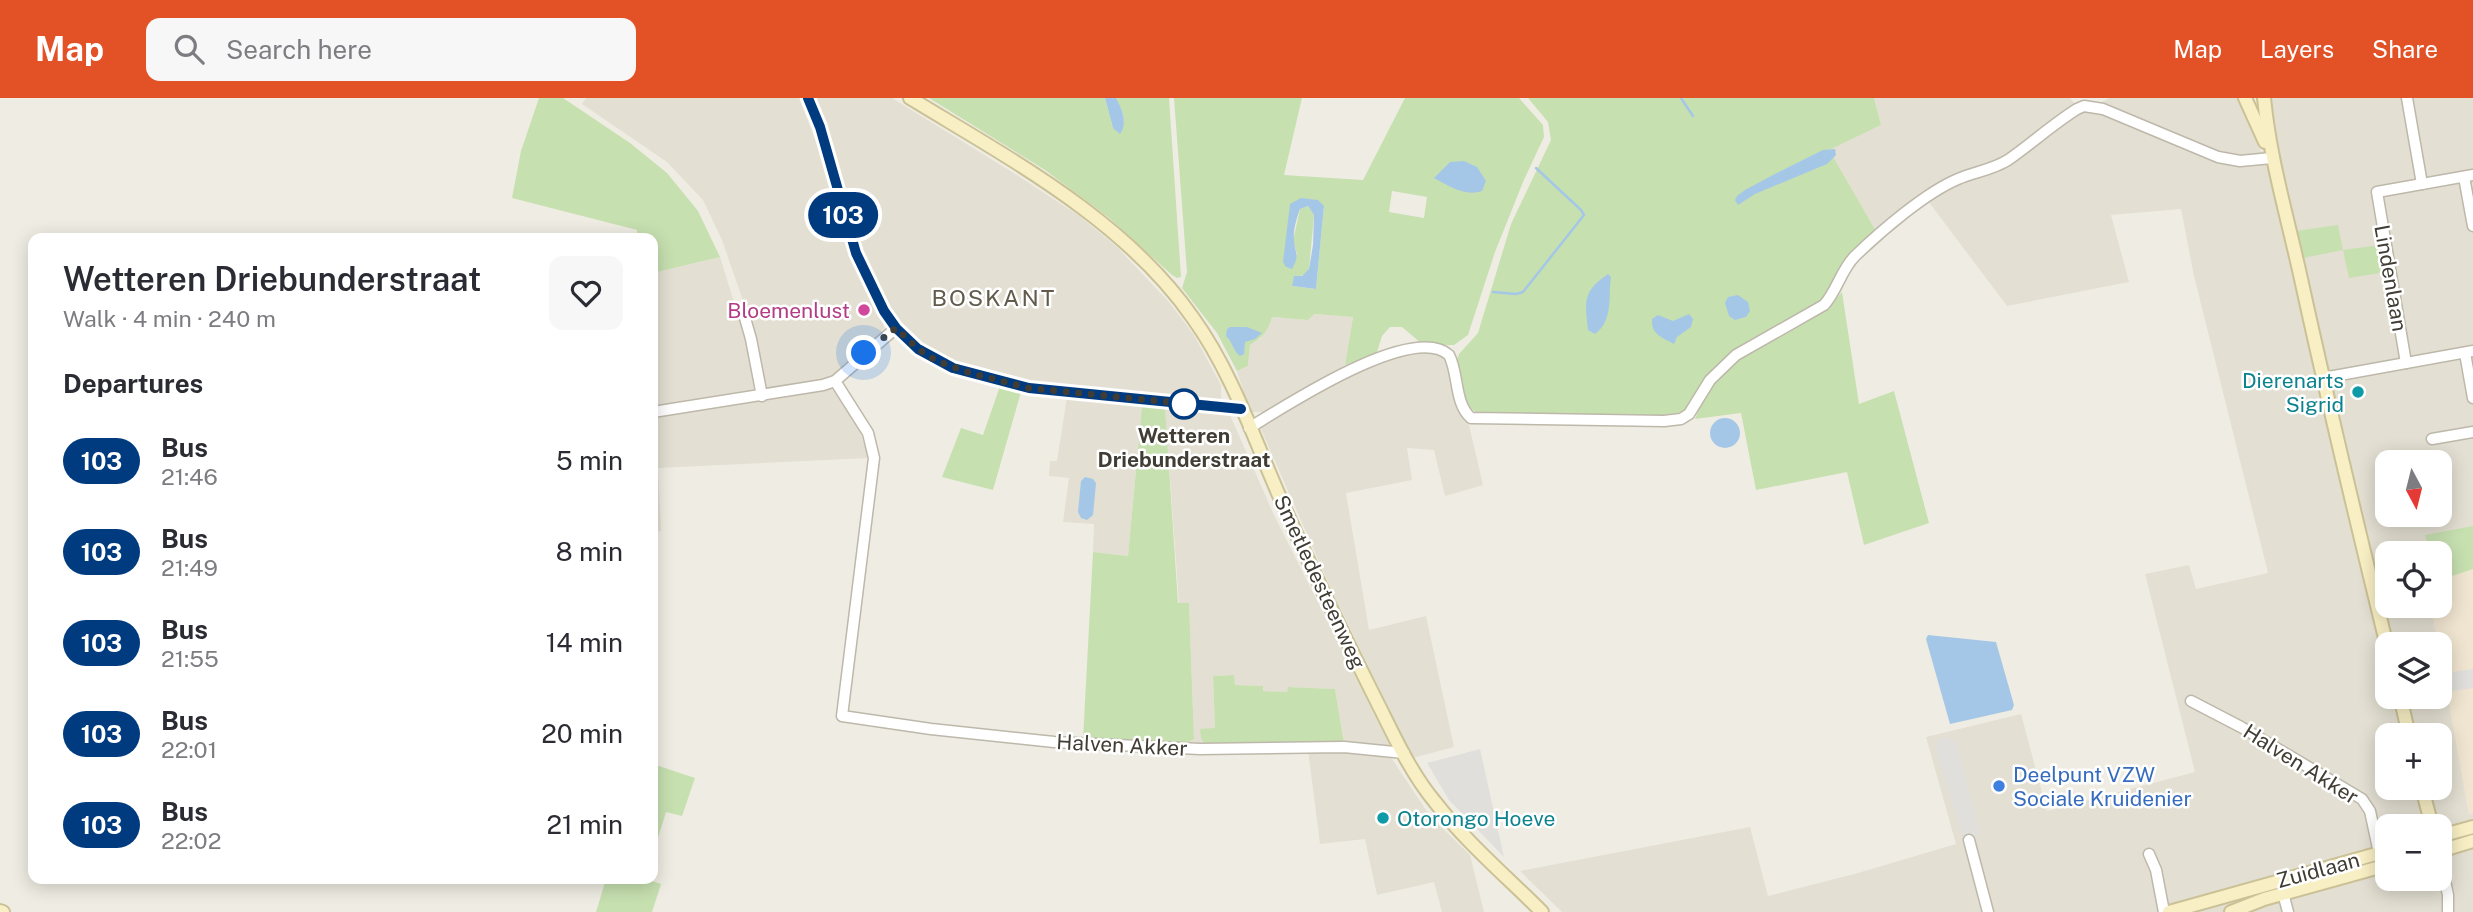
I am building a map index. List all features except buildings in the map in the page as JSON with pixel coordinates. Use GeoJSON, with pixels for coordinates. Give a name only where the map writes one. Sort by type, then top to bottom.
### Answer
{"type":"FeatureCollection","features":[{"type":"Feature","properties":{"kind":"street"},"geometry":{"type":"LineString","coordinates":[[808,98],[820,127],[856,253],[884,311],[896,328],[918,349],[937,361],[970,373],[1029,388],[1241,409]]}},
{"type":"Feature","properties":{"kind":"street","name":"Smetledesteenweg"},"geometry":{"type":"LineString","coordinates":[[910,98],[1022,168],[1117,234],[1147,263],[1193,317],[1222,364],[1324,595],[1404,753],[1434,802],[1542,912]]}},
{"type":"Feature","properties":{"kind":"street"},"geometry":{"type":"LineString","coordinates":[[1249,428],[1362,363],[1385,355],[1428,349],[1440,350],[1449,355],[1461,402],[1471,418],[1681,419],[1689,414],[1710,380],[1736,355],[1824,305],[1834,294],[1852,259],[1914,207],[1957,179],[2006,161],[2070,113],[2098,98]]}},
{"type":"Feature","properties":{"kind":"street"},"geometry":{"type":"LineString","coordinates":[[2245,98],[2272,158]]}},
{"type":"Feature","properties":{"kind":"street"},"geometry":{"type":"LineString","coordinates":[[2264,98],[2272,158],[2285,204],[2384,632]]}},
{"type":"Feature","properties":{"kind":"street"},"geometry":{"type":"LineString","coordinates":[[2407,98],[2422,184],[2469,176],[2473,226]]}},
{"type":"Feature","properties":{"kind":"street"},"geometry":{"type":"LineString","coordinates":[[2084,106],[2103,109],[2218,157],[2240,161],[2272,158]]}},
{"type":"Feature","properties":{"kind":"street","name":"Lindenlaan"},"geometry":{"type":"LineString","coordinates":[[2406,363],[2377,192],[2422,184]]}},
{"type":"Feature","properties":{"kind":"street"},"geometry":{"type":"LineString","coordinates":[[743,310],[762,396]]}},
{"type":"Feature","properties":{"kind":"street"},"geometry":{"type":"LineString","coordinates":[[658,411],[762,396],[835,381],[896,328]]}},
{"type":"Feature","properties":{"kind":"street"},"geometry":{"type":"LineString","coordinates":[[2323,378],[2469,352],[2473,398]]}},
{"type":"Feature","properties":{"kind":"street","name":"Halven Akker"},"geometry":{"type":"LineString","coordinates":[[835,381],[868,433],[874,458],[842,716],[1054,742],[1200,749],[1344,747],[1404,753]]}},
{"type":"Feature","properties":{"kind":"street"},"geometry":{"type":"LineString","coordinates":[[2432,439],[2473,432]]}},
{"type":"Feature","properties":{"kind":"street","name":"Halven Akker"},"geometry":{"type":"LineString","coordinates":[[2191,701],[2241,727],[2362,799],[2375,826]]}},
{"type":"Feature","properties":{"kind":"street"},"geometry":{"type":"LineString","coordinates":[[2452,833],[2473,827]]}},
{"type":"Feature","properties":{"kind":"street"},"geometry":{"type":"LineString","coordinates":[[2467,843],[2464,839],[2473,835]]}},
{"type":"Feature","properties":{"kind":"street"},"geometry":{"type":"LineString","coordinates":[[1969,840],[1988,912]]}},
{"type":"Feature","properties":{"kind":"street"},"geometry":{"type":"LineString","coordinates":[[2149,854],[2156,870],[2166,912]]}},
{"type":"Feature","properties":{"kind":"street","name":"Zuidlaan"},"geometry":{"type":"LineString","coordinates":[[2166,912],[2375,856]]}},
{"type":"Feature","properties":{"kind":"street","name":"Zuidlaan"},"geometry":{"type":"LineString","coordinates":[[2365,871],[2375,861]]}},
{"type":"Feature","properties":{"kind":"street","name":"Zuidlaan"},"geometry":{"type":"LineString","coordinates":[[2231,912],[2283,893],[2375,868]]}},
{"type":"Feature","properties":{"kind":"street","name":"Zuidlaan"},"geometry":{"type":"LineString","coordinates":[[2211,912],[2212,904],[2241,895],[2250,889]]}},
{"type":"Feature","properties":{"kind":"street"},"geometry":{"type":"LineString","coordinates":[[2447,891],[2448,912]]}},
{"type":"Feature","properties":{"kind":"street"},"geometry":{"type":"LineString","coordinates":[[2283,893],[2288,912]]}},
{"type":"Feature","properties":{"kind":"shaded area"},"geometry":{"type":"Polygon","coordinates":[[[586,98],[799,98],[824,162],[843,234],[883,321],[884,328],[879,336],[833,377],[822,382],[767,391],[763,388],[756,349],[741,295],[722,240],[703,200],[667,162],[582,104],[586,98]]]}},
{"type":"Feature","properties":{"kind":"shaded area"},"geometry":{"type":"Polygon","coordinates":[[[814,98],[892,98],[1078,215],[1116,246],[1169,302],[1194,335],[1221,385],[1221,400],[1218,402],[1028,383],[952,362],[914,339],[886,304],[853,232],[831,143],[814,98]]]}},
{"type":"Feature","properties":{"kind":"shaded area"},"geometry":{"type":"Polygon","coordinates":[[[1874,98],[2070,98],[2075,104],[2008,154],[1966,172],[1876,231],[1828,150],[1881,125],[1874,98]]]}},
{"type":"Feature","properties":{"kind":"shaded area"},"geometry":{"type":"Polygon","coordinates":[[[2109,98],[2238,98],[2261,152],[2275,145],[2269,98],[2473,98],[2473,569],[2452,576],[2452,541],[2375,541],[2375,618],[2433,618],[2436,632],[2375,632],[2375,709],[2450,709],[2469,814],[2473,813],[2473,912],[1562,912],[1520,871],[1750,827],[1768,896],[1956,844],[1926,737],[2021,714],[2047,811],[2195,772],[2145,574],[2189,565],[2196,589],[2268,573],[2194,276],[2181,209],[2111,215],[2129,282],[2007,306],[1928,201],[2109,98]]]}},
{"type":"Feature","properties":{"kind":"shaded area"},"geometry":{"type":"Polygon","coordinates":[[[720,257],[746,341],[758,393],[658,409],[658,272],[720,257]]]}},
{"type":"Feature","properties":{"kind":"shaded area"},"geometry":{"type":"Polygon","coordinates":[[[1313,314],[1353,317],[1345,365],[1269,412],[1250,412],[1237,371],[1248,366],[1250,345],[1260,339],[1272,317],[1308,320],[1313,314]]]}},
{"type":"Feature","properties":{"kind":"shaded area"},"geometry":{"type":"Polygon","coordinates":[[[1436,352],[1448,360],[1460,410],[1468,421],[1483,485],[1445,496],[1434,450],[1407,448],[1412,480],[1346,493],[1369,630],[1426,616],[1454,747],[1413,758],[1331,589],[1260,427],[1354,371],[1405,354],[1436,352]]]}},
{"type":"Feature","properties":{"kind":"shaded area"},"geometry":{"type":"Polygon","coordinates":[[[830,386],[858,427],[869,458],[658,468],[658,416],[830,386]]]}},
{"type":"Feature","properties":{"kind":"shaded area"},"geometry":{"type":"Polygon","coordinates":[[[1067,397],[1142,406],[1128,556],[1093,552],[1094,524],[1063,522],[1069,478],[1049,476],[1050,461],[1057,461],[1067,397]]]}},
{"type":"Feature","properties":{"kind":"shaded area"},"geometry":{"type":"Polygon","coordinates":[[[1165,407],[1230,415],[1274,515],[1390,746],[1344,743],[1335,689],[1288,687],[1287,692],[1263,691],[1262,686],[1235,685],[1233,675],[1213,676],[1215,728],[1206,745],[1185,744],[1194,739],[1189,603],[1179,603],[1165,407]]]}},
{"type":"Feature","properties":{"kind":"shaded area"},"geometry":{"type":"Polygon","coordinates":[[[658,468],[661,531],[658,531],[658,468]]]}},
{"type":"Feature","properties":{"kind":"shaded area"},"geometry":{"type":"Polygon","coordinates":[[[2473,569],[2473,813],[2469,814],[2450,709],[2452,709],[2452,632],[2436,632],[2433,618],[2452,618],[2452,576],[2473,569]]]}},
{"type":"Feature","properties":{"kind":"shaded area"},"geometry":{"type":"Polygon","coordinates":[[[2473,669],[2473,688],[2452,691],[2453,672],[2473,669]]]}},
{"type":"Feature","properties":{"kind":"shaded area"},"geometry":{"type":"Polygon","coordinates":[[[1947,737],[1956,742],[1981,834],[1969,837],[1962,835],[1935,747],[1938,740],[1947,737]]]}},
{"type":"Feature","properties":{"kind":"shaded area","name":"Otorongo Hoeve"},"geometry":{"type":"Polygon","coordinates":[[[1480,749],[1504,857],[1449,800],[1427,763],[1480,749]]]}},
{"type":"Feature","properties":{"kind":"shaded area"},"geometry":{"type":"Polygon","coordinates":[[[1308,750],[1388,753],[1430,816],[1470,855],[1484,912],[1442,912],[1434,882],[1377,895],[1365,839],[1320,844],[1308,750]]]}},
{"type":"Feature","properties":{"kind":"green space"},"geometry":{"type":"Polygon","coordinates":[[[539,98],[563,98],[630,143],[667,173],[698,211],[720,257],[658,272],[658,233],[637,233],[637,230],[512,198],[521,151],[539,98]]]}},
{"type":"Feature","properties":{"kind":"green space"},"geometry":{"type":"Polygon","coordinates":[[[929,98],[1105,98],[1113,128],[1124,122],[1116,98],[1169,98],[1181,277],[1172,275],[1108,217],[1045,170],[929,98]]]}},
{"type":"Feature","properties":{"kind":"green space"},"geometry":{"type":"Polygon","coordinates":[[[1174,98],[1302,98],[1284,175],[1363,180],[1405,98],[1519,98],[1543,125],[1544,137],[1495,252],[1468,335],[1454,345],[1421,343],[1402,327],[1390,327],[1382,336],[1377,352],[1345,365],[1353,317],[1314,314],[1308,320],[1272,317],[1264,334],[1250,345],[1248,366],[1237,371],[1217,333],[1182,288],[1187,272],[1174,98]],[[1392,191],[1389,212],[1424,218],[1427,197],[1392,191]],[[1290,205],[1286,267],[1291,268],[1297,254],[1293,241],[1300,209],[1308,206],[1314,215],[1309,269],[1308,273],[1298,277],[1292,286],[1316,289],[1324,206],[1290,205]]]}},
{"type":"Feature","properties":{"kind":"green space"},"geometry":{"type":"Polygon","coordinates":[[[1528,98],[1874,98],[1881,125],[1829,150],[1876,231],[1818,303],[1754,341],[1683,412],[1656,416],[1483,415],[1475,412],[1466,400],[1457,360],[1459,354],[1478,333],[1511,224],[1551,140],[1548,122],[1528,98]]]}},
{"type":"Feature","properties":{"kind":"green space"},"geometry":{"type":"Polygon","coordinates":[[[2338,225],[2343,250],[2303,258],[2296,231],[2338,225]]]}},
{"type":"Feature","properties":{"kind":"green space"},"geometry":{"type":"Polygon","coordinates":[[[2380,245],[2386,272],[2349,278],[2343,250],[2380,245]]]}},
{"type":"Feature","properties":{"kind":"green space"},"geometry":{"type":"Polygon","coordinates":[[[1842,292],[1859,404],[1894,391],[1929,523],[1864,545],[1847,472],[1756,490],[1741,413],[1695,419],[1706,392],[1732,363],[1820,314],[1842,292]]]}},
{"type":"Feature","properties":{"kind":"green space"},"geometry":{"type":"Polygon","coordinates":[[[1000,386],[1021,392],[993,490],[942,477],[961,428],[983,435],[1000,386]]]}},
{"type":"Feature","properties":{"kind":"green space"},"geometry":{"type":"Polygon","coordinates":[[[1142,406],[1165,407],[1178,603],[1189,603],[1194,739],[1185,744],[1083,739],[1093,552],[1128,556],[1142,406]]]}},
{"type":"Feature","properties":{"kind":"green space"},"geometry":{"type":"Polygon","coordinates":[[[2473,526],[2473,569],[2452,576],[2452,541],[2426,541],[2425,535],[2473,526]]]}},
{"type":"Feature","properties":{"kind":"green space"},"geometry":{"type":"Polygon","coordinates":[[[1234,675],[1235,685],[1263,686],[1263,691],[1287,692],[1288,687],[1335,689],[1344,743],[1206,745],[1201,738],[1200,729],[1215,728],[1213,676],[1234,675]]]}},
{"type":"Feature","properties":{"kind":"green space"},"geometry":{"type":"Polygon","coordinates":[[[658,766],[695,778],[682,816],[666,812],[658,838],[658,766]]]}},
{"type":"Feature","properties":{"kind":"green space"},"geometry":{"type":"Polygon","coordinates":[[[604,884],[661,884],[652,912],[596,912],[604,884]]]}},
{"type":"Feature","properties":{"kind":"water"},"geometry":{"type":"Polygon","coordinates":[[[1105,98],[1116,98],[1120,107],[1124,121],[1120,134],[1113,128],[1105,98]]]}},
{"type":"Feature","properties":{"kind":"water"},"geometry":{"type":"Polygon","coordinates":[[[1835,149],[1836,155],[1827,164],[1755,194],[1738,205],[1735,200],[1745,190],[1775,174],[1823,150],[1835,149]]]}},
{"type":"Feature","properties":{"kind":"water"},"geometry":{"type":"Polygon","coordinates":[[[1464,161],[1477,167],[1486,181],[1482,191],[1463,192],[1434,178],[1450,162],[1464,161]]]}},
{"type":"Feature","properties":{"kind":"water"},"geometry":{"type":"Polygon","coordinates":[[[1301,198],[1318,200],[1324,206],[1316,289],[1292,286],[1294,276],[1302,276],[1309,269],[1314,215],[1308,206],[1300,209],[1296,224],[1295,264],[1292,269],[1286,267],[1283,262],[1290,204],[1301,198]]]}},
{"type":"Feature","properties":{"kind":"water"},"geometry":{"type":"Polygon","coordinates":[[[1608,274],[1611,277],[1608,315],[1595,334],[1588,330],[1587,298],[1593,286],[1608,274]]]}},
{"type":"Feature","properties":{"kind":"water"},"geometry":{"type":"Polygon","coordinates":[[[1738,295],[1748,302],[1750,311],[1746,317],[1735,320],[1729,316],[1725,303],[1728,297],[1738,295]]]}},
{"type":"Feature","properties":{"kind":"water"},"geometry":{"type":"Polygon","coordinates":[[[1689,314],[1693,319],[1691,327],[1677,337],[1674,344],[1653,329],[1652,319],[1658,315],[1673,321],[1689,314]]]}},
{"type":"Feature","properties":{"kind":"water"},"geometry":{"type":"Polygon","coordinates":[[[1230,327],[1247,327],[1262,333],[1245,342],[1244,354],[1240,356],[1226,336],[1230,327]]]}},
{"type":"Feature","properties":{"kind":"water"},"geometry":{"type":"Polygon","coordinates":[[[1725,418],[1736,422],[1740,433],[1736,444],[1725,448],[1714,444],[1710,433],[1714,422],[1725,418]]]}},
{"type":"Feature","properties":{"kind":"water"},"geometry":{"type":"Polygon","coordinates":[[[1085,477],[1096,483],[1093,515],[1087,520],[1081,518],[1078,512],[1081,481],[1085,477]]]}},
{"type":"Feature","properties":{"kind":"water"},"geometry":{"type":"Polygon","coordinates":[[[1928,635],[1996,642],[2014,705],[2012,710],[1950,724],[1926,639],[1928,635]]]}},
{"type":"Feature","properties":{"kind":"waterway"},"geometry":{"type":"LineString","coordinates":[[1681,98],[1693,116]]}},
{"type":"Feature","properties":{"kind":"waterway"},"geometry":{"type":"LineString","coordinates":[[1493,292],[1523,292],[1584,215],[1536,168]]}},
{"type":"Feature","properties":{"kind":"bus line","name":"103"},"geometry":{"type":"LineString","coordinates":[[808,98],[820,127],[856,253],[884,311],[896,328],[918,349],[953,368],[1029,388],[1241,409]]}},
{"type":"Feature","properties":{"kind":"place","name":"Bloemenlust"},"geometry":{"type":"Point","coordinates":[864,310]}},
{"type":"Feature","properties":{"kind":"place","name":"Dierenarts Sigrid"},"geometry":{"type":"Point","coordinates":[2358,392]}},
{"type":"Feature","properties":{"kind":"place","name":"Wetteren Driebunderstraat"},"geometry":{"type":"Point","coordinates":[1184,404]}},
{"type":"Feature","properties":{"kind":"place","name":"Deelpunt VZW Sociale Kruidenier"},"geometry":{"type":"Point","coordinates":[1999,786]}},
{"type":"Feature","properties":{"kind":"place","name":"Otorongo Hoeve"},"geometry":{"type":"Point","coordinates":[1383,818]}},
{"type":"Feature","properties":{"kind":"district","name":"BOSKANT"},"geometry":{"type":"Point","coordinates":[994,297]}},
{"type":"Feature","properties":{"kind":"route"},"geometry":{"type":"LineString","coordinates":[[864,353],[896,328],[918,349],[937,361],[970,373],[1029,388],[1190,404],[1184,404]]}}]}
